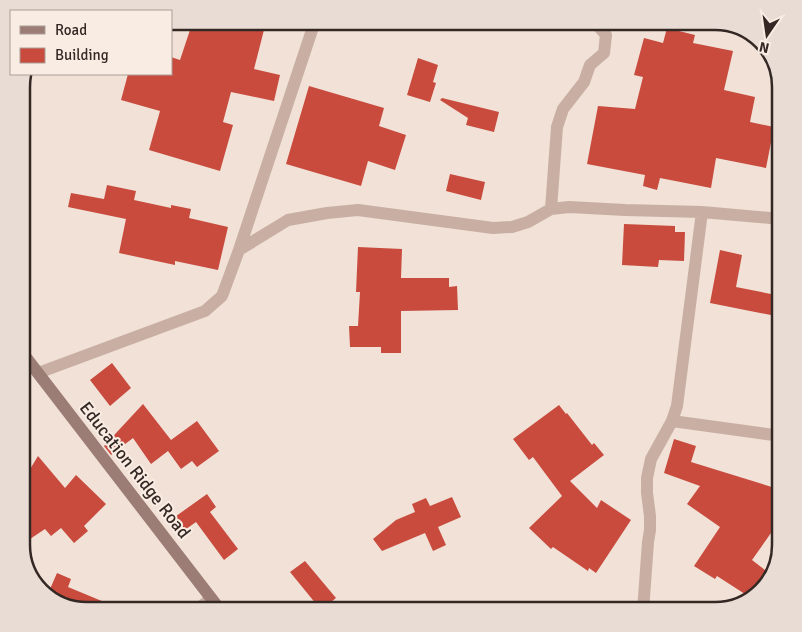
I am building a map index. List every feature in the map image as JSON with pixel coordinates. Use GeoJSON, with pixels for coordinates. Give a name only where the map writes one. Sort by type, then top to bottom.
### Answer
{"type":"FeatureCollection","features":[{"type":"Feature","properties":{"kind":"main road","name":"Education Ridge Road"},"geometry":{"type":"LineString","coordinates":[[30,363],[214,602]]}},
{"type":"Feature","properties":{"kind":"street"},"geometry":{"type":"LineString","coordinates":[[38,373],[205,312],[222,296],[312,30]]}},
{"type":"Feature","properties":{"kind":"street"},"geometry":{"type":"LineString","coordinates":[[551,209],[557,127],[563,109],[584,82],[590,65],[604,53],[606,35],[602,30]]}},
{"type":"Feature","properties":{"kind":"street"},"geometry":{"type":"LineString","coordinates":[[239,250],[288,220],[327,212],[358,210],[493,228],[512,227],[528,222],[551,209],[569,207],[702,212],[772,218]]}},
{"type":"Feature","properties":{"kind":"street"},"geometry":{"type":"LineString","coordinates":[[644,602],[650,530],[647,478],[651,459],[672,421],[677,406],[702,212]]}},
{"type":"Feature","properties":{"kind":"street"},"geometry":{"type":"LineString","coordinates":[[672,421],[772,435]]}},
{"type":"Feature","properties":{"kind":"street"},"geometry":{"type":"LineString","coordinates":[[206,602],[211,598]]}},
{"type":"Feature","properties":{"kind":"building"},"geometry":{"type":"Polygon","coordinates":[[[190,30],[264,30],[254,69],[280,75],[274,101],[231,92],[223,122],[233,125],[220,171],[149,150],[160,111],[121,100],[128,75],[172,75],[172,57],[180,60],[190,30]]]}},
{"type":"Feature","properties":{"kind":"building"},"geometry":{"type":"Polygon","coordinates":[[[666,30],[675,30],[695,35],[693,43],[733,51],[724,90],[755,97],[750,122],[772,127],[772,137],[766,168],[716,158],[711,188],[660,178],[657,190],[643,186],[645,175],[587,164],[598,106],[635,109],[643,77],[634,75],[644,38],[663,43],[666,30]]]}},
{"type":"Feature","properties":{"kind":"building"},"geometry":{"type":"Polygon","coordinates":[[[418,58],[438,65],[433,82],[436,83],[430,102],[407,95],[418,58]]]}},
{"type":"Feature","properties":{"kind":"building"},"geometry":{"type":"Polygon","coordinates":[[[309,86],[384,108],[379,126],[406,135],[395,170],[368,161],[361,186],[286,164],[309,86]]]}},
{"type":"Feature","properties":{"kind":"building"},"geometry":{"type":"Polygon","coordinates":[[[442,98],[499,112],[494,132],[466,125],[468,118],[440,100],[442,98]]]}},
{"type":"Feature","properties":{"kind":"building"},"geometry":{"type":"Polygon","coordinates":[[[450,174],[485,182],[481,200],[446,191],[450,174]]]}},
{"type":"Feature","properties":{"kind":"building"},"geometry":{"type":"Polygon","coordinates":[[[107,185],[136,191],[134,200],[171,208],[171,205],[191,209],[189,218],[228,227],[218,270],[175,261],[175,265],[119,253],[126,219],[68,207],[71,193],[104,199],[107,185]]]}},
{"type":"Feature","properties":{"kind":"building"},"geometry":{"type":"Polygon","coordinates":[[[624,224],[675,226],[675,232],[685,232],[684,261],[659,260],[658,267],[622,265],[624,224]]]}},
{"type":"Feature","properties":{"kind":"building"},"geometry":{"type":"Polygon","coordinates":[[[358,247],[402,249],[401,278],[449,278],[449,287],[457,286],[458,310],[401,311],[401,353],[381,353],[381,347],[350,347],[349,326],[358,326],[360,292],[356,292],[358,247]]]}},
{"type":"Feature","properties":{"kind":"building"},"geometry":{"type":"Polygon","coordinates":[[[720,250],[742,255],[736,287],[772,294],[772,315],[710,303],[720,250]]]}},
{"type":"Feature","properties":{"kind":"building"},"geometry":{"type":"Polygon","coordinates":[[[112,363],[131,388],[110,406],[90,380],[112,363]]]}},
{"type":"Feature","properties":{"kind":"building"},"geometry":{"type":"Polygon","coordinates":[[[143,404],[171,440],[197,421],[219,451],[197,467],[192,461],[181,469],[168,451],[151,464],[133,438],[111,455],[104,446],[143,404]]]}},
{"type":"Feature","properties":{"kind":"building"},"geometry":{"type":"Polygon","coordinates":[[[559,405],[592,445],[594,443],[604,455],[570,481],[597,508],[601,500],[631,520],[596,573],[589,568],[588,571],[553,547],[551,549],[529,528],[562,496],[533,457],[529,460],[513,439],[559,405]]]}},
{"type":"Feature","properties":{"kind":"building"},"geometry":{"type":"Polygon","coordinates":[[[674,439],[696,446],[691,462],[772,487],[772,534],[752,560],[765,570],[760,580],[750,590],[744,594],[717,576],[715,579],[694,566],[720,527],[687,504],[700,486],[664,473],[674,439]]]}},
{"type":"Feature","properties":{"kind":"building"},"geometry":{"type":"Polygon","coordinates":[[[38,456],[65,488],[76,475],[106,504],[84,526],[88,531],[74,543],[61,528],[51,536],[45,529],[30,539],[30,469],[38,456]]]}},
{"type":"Feature","properties":{"kind":"building"},"geometry":{"type":"Polygon","coordinates":[[[207,494],[216,507],[210,512],[238,549],[224,560],[196,522],[182,532],[172,519],[207,494]]]}},
{"type":"Feature","properties":{"kind":"building"},"geometry":{"type":"Polygon","coordinates":[[[452,497],[461,517],[438,527],[446,545],[433,551],[425,533],[382,551],[373,539],[396,520],[415,512],[412,504],[426,498],[430,506],[452,497]]]}},
{"type":"Feature","properties":{"kind":"building"},"geometry":{"type":"Polygon","coordinates":[[[305,561],[336,598],[331,602],[314,602],[290,572],[305,561]]]}},
{"type":"Feature","properties":{"kind":"building"},"geometry":{"type":"Polygon","coordinates":[[[57,573],[71,579],[68,587],[104,602],[80,602],[62,596],[50,588],[57,573]]]}}]}
